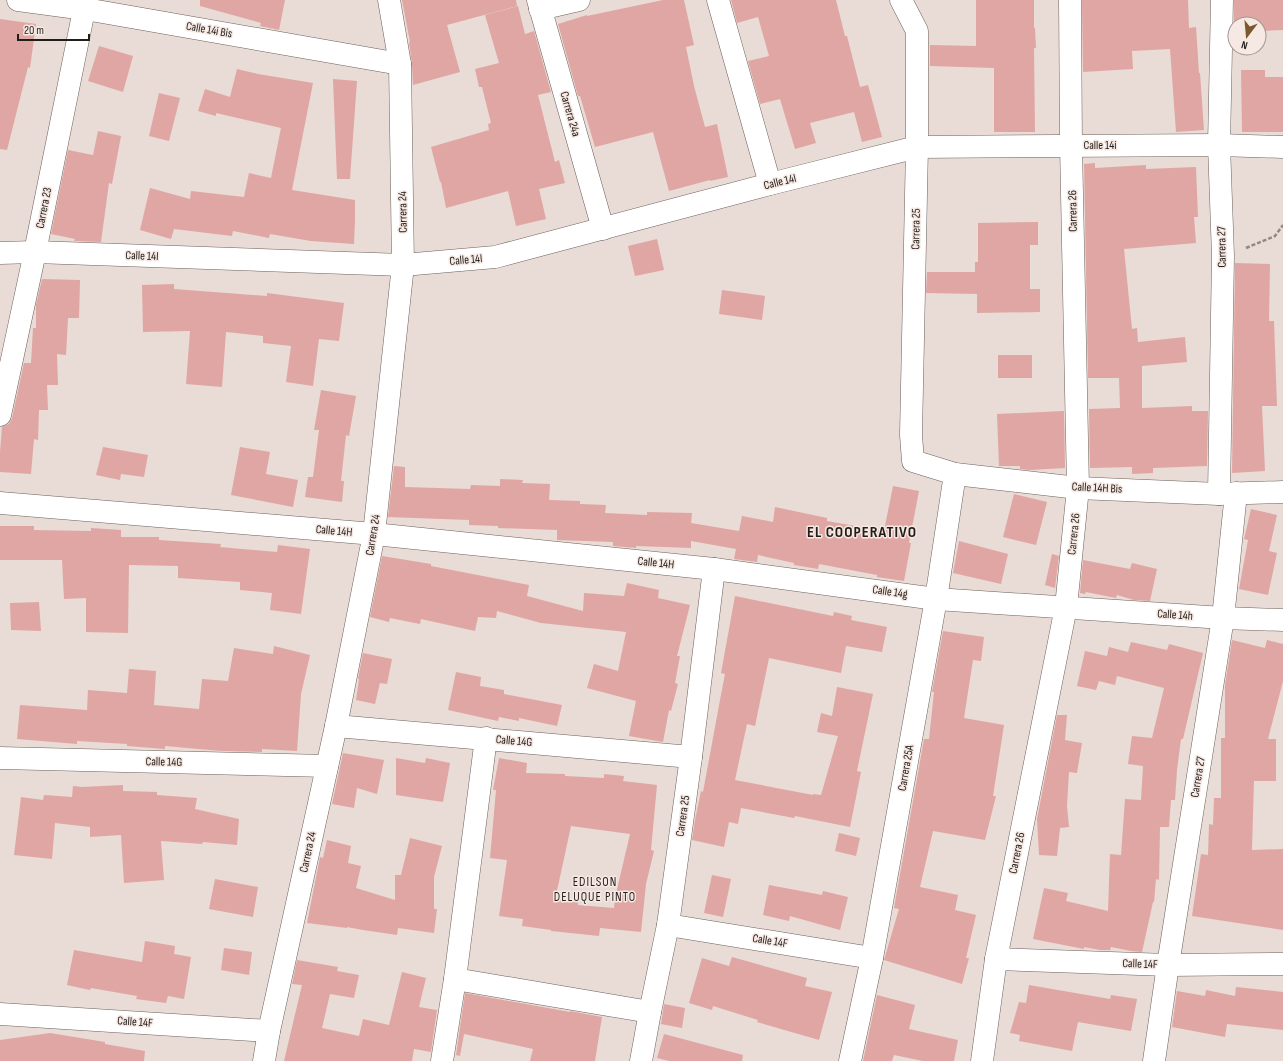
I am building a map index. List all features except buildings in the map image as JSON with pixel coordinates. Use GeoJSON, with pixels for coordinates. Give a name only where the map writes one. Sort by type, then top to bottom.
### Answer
{"type":"FeatureCollection","features":[{"type":"Feature","properties":{"kind":"street","name":"Calle 14i Bis"},"geometry":{"type":"LineString","coordinates":[[18,0],[85,4],[400,64]]}},
{"type":"Feature","properties":{"kind":"street","name":"Carrera 24"},"geometry":{"type":"LineString","coordinates":[[268,1060],[270,1031],[336,726],[374,534],[404,265],[400,64],[389,0]]}},
{"type":"Feature","properties":{"kind":"street"},"geometry":{"type":"LineString","coordinates":[[539,5],[579,0]]}},
{"type":"Feature","properties":{"kind":"street"},"geometry":{"type":"LineString","coordinates":[[718,0],[770,184]]}},
{"type":"Feature","properties":{"kind":"street","name":"Carrera 25"},"geometry":{"type":"LineString","coordinates":[[901,0],[917,31],[918,147],[911,435],[913,461]]}},
{"type":"Feature","properties":{"kind":"street"},"geometry":{"type":"LineString","coordinates":[[916,0],[917,31]]}},
{"type":"Feature","properties":{"kind":"street","name":"Carrera 26"},"geometry":{"type":"LineString","coordinates":[[982,1061],[996,959],[1066,607],[1078,488],[1071,145],[1070,0]]}},
{"type":"Feature","properties":{"kind":"street","name":"Carrera 27"},"geometry":{"type":"LineString","coordinates":[[1154,1061],[1223,618],[1228,493],[1219,145],[1222,0]]}},
{"type":"Feature","properties":{"kind":"street","name":"Carrera 23"},"geometry":{"type":"LineString","coordinates":[[0,415],[35,252],[85,4]]}},
{"type":"Feature","properties":{"kind":"street","name":"Carrera 24a"},"geometry":{"type":"LineString","coordinates":[[539,5],[603,229]]}},
{"type":"Feature","properties":{"kind":"street","name":"Calle 14i"},"geometry":{"type":"LineString","coordinates":[[918,147],[1071,145],[1219,145],[1283,147]]}},
{"type":"Feature","properties":{"kind":"street","name":"Calle 14I"},"geometry":{"type":"LineString","coordinates":[[0,253],[35,252],[404,265],[495,257],[770,184],[918,147]]}},
{"type":"Feature","properties":{"kind":"street","name":"Calle 14H Bis"},"geometry":{"type":"LineString","coordinates":[[913,461],[955,474],[1078,488],[1228,493],[1283,492]]}},
{"type":"Feature","properties":{"kind":"street","name":"Carrera 25A"},"geometry":{"type":"LineString","coordinates":[[850,1061],[872,958],[936,598],[955,474]]}},
{"type":"Feature","properties":{"kind":"street","name":"Calle 14H"},"geometry":{"type":"LineString","coordinates":[[0,503],[374,534],[714,569]]}},
{"type":"Feature","properties":{"kind":"street","name":"Carrera 25"},"geometry":{"type":"LineString","coordinates":[[641,1061],[668,925],[691,757],[714,569]]}},
{"type":"Feature","properties":{"kind":"street","name":"Calle 14g"},"geometry":{"type":"LineString","coordinates":[[714,569],[936,598],[1066,607]]}},
{"type":"Feature","properties":{"kind":"street","name":"Calle 14h"},"geometry":{"type":"LineString","coordinates":[[1066,607],[1223,618],[1283,620]]}},
{"type":"Feature","properties":{"kind":"street","name":"Calle 14G"},"geometry":{"type":"LineString","coordinates":[[336,726],[691,757]]}},
{"type":"Feature","properties":{"kind":"street"},"geometry":{"type":"LineString","coordinates":[[442,1061],[455,979],[486,738]]}},
{"type":"Feature","properties":{"kind":"street","name":"Calle 14G"},"geometry":{"type":"LineString","coordinates":[[0,758],[327,766]]}},
{"type":"Feature","properties":{"kind":"street","name":"Calle 14F"},"geometry":{"type":"LineString","coordinates":[[668,925],[872,958]]}},
{"type":"Feature","properties":{"kind":"street","name":"Calle 14F"},"geometry":{"type":"LineString","coordinates":[[996,959],[1168,965],[1283,964]]}},
{"type":"Feature","properties":{"kind":"street"},"geometry":{"type":"LineString","coordinates":[[455,979],[650,1012]]}},
{"type":"Feature","properties":{"kind":"street","name":"Calle 14F"},"geometry":{"type":"LineString","coordinates":[[0,1014],[270,1031]]}},
{"type":"Feature","properties":{"kind":"path"},"geometry":{"type":"LineString","coordinates":[[1223,256],[1243,250],[1275,236],[1283,225]]}},
{"type":"Feature","properties":{"kind":"district","name":"EL COOPERATIVO"},"geometry":{"type":"Point","coordinates":[862,532]}},
{"type":"Feature","properties":{"kind":"district","name":"EDILSON DELUQUE PINTO"},"geometry":{"type":"Point","coordinates":[595,890]}}]}
